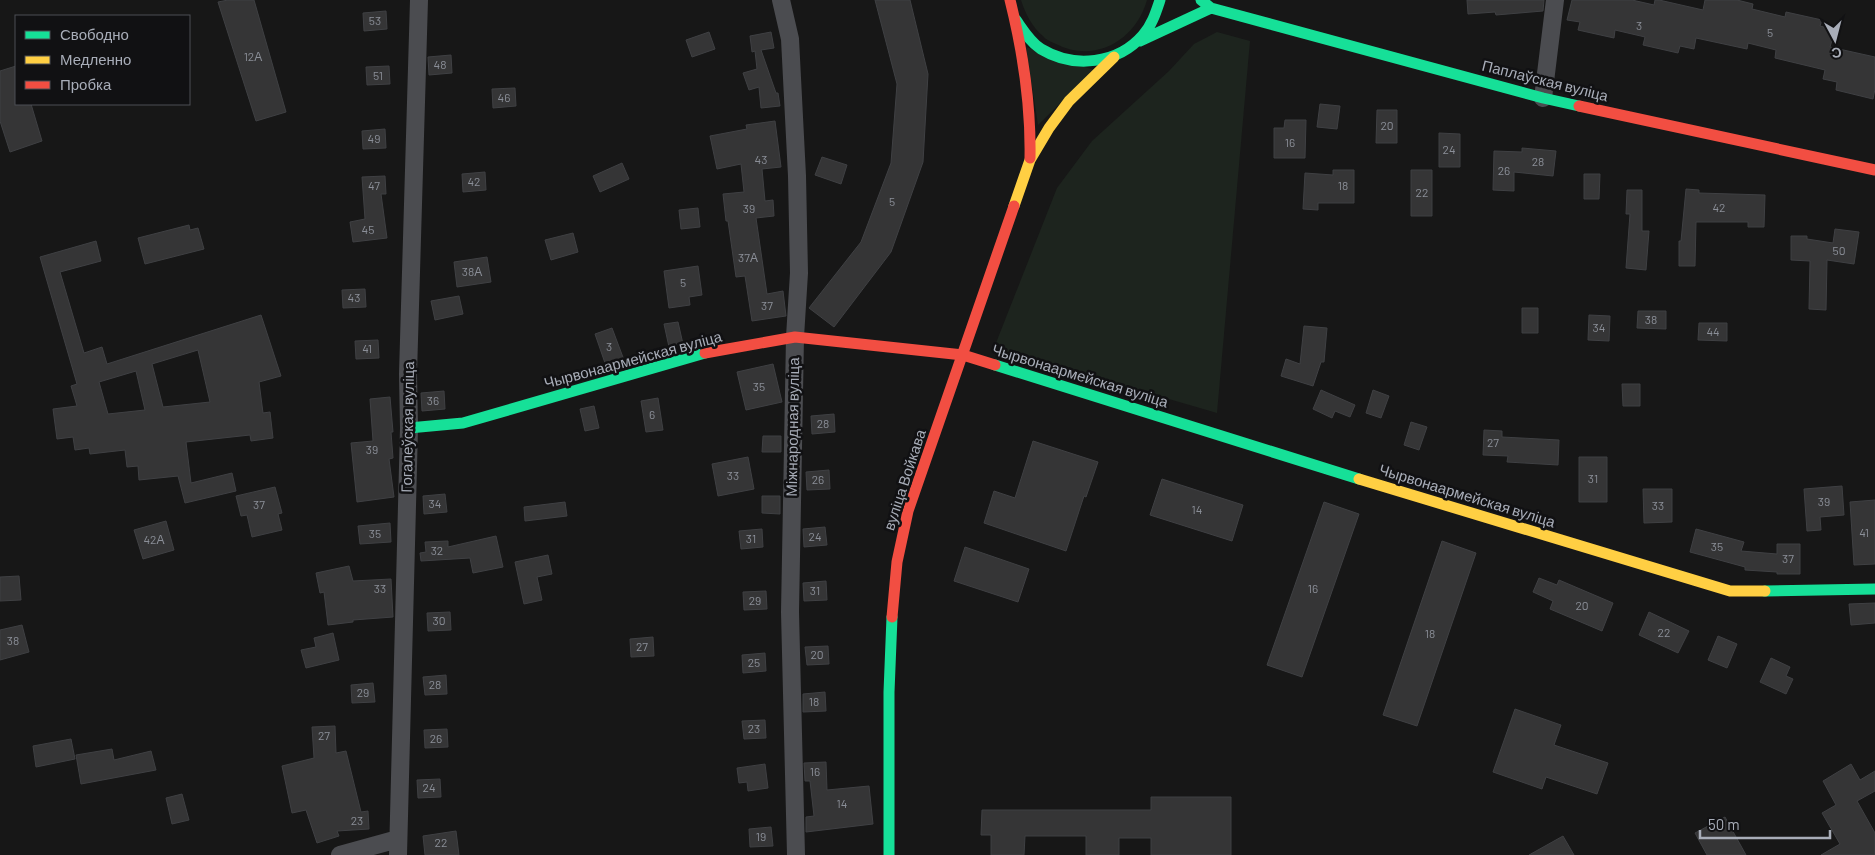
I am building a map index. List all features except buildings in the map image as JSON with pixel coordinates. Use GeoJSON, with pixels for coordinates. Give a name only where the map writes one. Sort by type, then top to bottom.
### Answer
{"type":"FeatureCollection","features":[{"type":"Feature","properties":{"kind":"street","name":"Гогалеўская вуліца"},"geometry":{"type":"LineString","coordinates":[[398,847],[409,428],[408,374],[419,0]]}},
{"type":"Feature","properties":{"kind":"street","name":"Міжнародная вуліца"},"geometry":{"type":"LineString","coordinates":[[781,0],[790,40],[797,176],[799,273],[795,338],[790,612],[796,855]]}},
{"type":"Feature","properties":{"kind":"street","name":"вуліца Войкава"},"geometry":{"type":"LineString","coordinates":[[1010,0],[1016,20],[1031,124],[1030,160]]}},
{"type":"Feature","properties":{"kind":"street","name":"вуліца Войкава"},"geometry":{"type":"LineString","coordinates":[[1016,20],[1027,36],[1041,49],[1058,58],[1077,62],[1096,62],[1114,57],[1139,41],[1150,27],[1158,10],[1160,0]]}},
{"type":"Feature","properties":{"kind":"street","name":"Паплаўская вуліца"},"geometry":{"type":"LineString","coordinates":[[1201,0],[1211,8],[1543,98],[1875,170]]}},
{"type":"Feature","properties":{"kind":"street"},"geometry":{"type":"LineString","coordinates":[[1543,98],[1555,0]]}},
{"type":"Feature","properties":{"kind":"street"},"geometry":{"type":"LineString","coordinates":[[1139,41],[1211,8]]}},
{"type":"Feature","properties":{"kind":"street","name":"вуліца Войкава"},"geometry":{"type":"LineString","coordinates":[[889,855],[889,673],[892,604],[908,511],[1030,160],[1069,101],[1114,57]]}},
{"type":"Feature","properties":{"kind":"street","name":"Чырвонаармейская вуліца"},"geometry":{"type":"LineString","coordinates":[[409,428],[463,423],[706,353],[795,338],[963,355],[1390,489],[1730,591],[1875,590]]}},
{"type":"Feature","properties":{"kind":"street"},"geometry":{"type":"LineString","coordinates":[[340,855],[398,847]]}},
{"type":"Feature","properties":{"kind":"shaded area"},"geometry":{"type":"Polygon","coordinates":[[[1021,0],[1147,0],[1142,14],[1134,27],[1124,37],[1099,49],[1085,51],[1071,49],[1046,39],[1032,24],[1021,0]]]}},
{"type":"Feature","properties":{"kind":"shaded area"},"geometry":{"type":"Polygon","coordinates":[[[1217,32],[1250,41],[1217,413],[994,348],[1057,188],[1092,141],[1169,71],[1194,44],[1217,32]]]}},
{"type":"Feature","properties":{"kind":"shaded area"},"geometry":{"type":"Polygon","coordinates":[[[1026,47],[1094,70],[1038,125],[1026,47]]]}},
{"type":"Feature","properties":{"kind":"traffic: fast"},"geometry":{"type":"LineString","coordinates":[[1016,20],[1030,39],[1041,49],[1067,59],[1095,60],[1121,52],[1133,45],[1149,27],[1160,0]]}},
{"type":"Feature","properties":{"kind":"traffic: fast"},"geometry":{"type":"LineString","coordinates":[[1201,0],[1211,8],[1543,98],[1579,106]]}},
{"type":"Feature","properties":{"kind":"traffic: fast"},"geometry":{"type":"LineString","coordinates":[[1140,41],[1211,8]]}},
{"type":"Feature","properties":{"kind":"traffic: fast"},"geometry":{"type":"LineString","coordinates":[[409,428],[463,423],[705,353]]}},
{"type":"Feature","properties":{"kind":"traffic: fast"},"geometry":{"type":"LineString","coordinates":[[995,365],[1359,479]]}},
{"type":"Feature","properties":{"kind":"traffic: fast"},"geometry":{"type":"LineString","coordinates":[[1765,591],[1875,589]]}},
{"type":"Feature","properties":{"kind":"traffic: fast"},"geometry":{"type":"LineString","coordinates":[[889,855],[889,692],[892,617]]}},
{"type":"Feature","properties":{"kind":"traffic: slow"},"geometry":{"type":"LineString","coordinates":[[1014,206],[1030,160],[1049,128],[1069,101],[1114,57]]}},
{"type":"Feature","properties":{"kind":"traffic: slow"},"geometry":{"type":"LineString","coordinates":[[1359,479],[1730,591],[1765,591]]}},
{"type":"Feature","properties":{"kind":"traffic: jam"},"geometry":{"type":"LineString","coordinates":[[1010,0],[1025,78],[1030,158]]}},
{"type":"Feature","properties":{"kind":"traffic: jam"},"geometry":{"type":"LineString","coordinates":[[1579,106],[1875,170]]}},
{"type":"Feature","properties":{"kind":"traffic: jam"},"geometry":{"type":"LineString","coordinates":[[892,617],[897,562],[908,511],[1014,206]]}},
{"type":"Feature","properties":{"kind":"traffic: jam"},"geometry":{"type":"LineString","coordinates":[[705,353],[795,337],[963,355],[995,365]]}}]}
